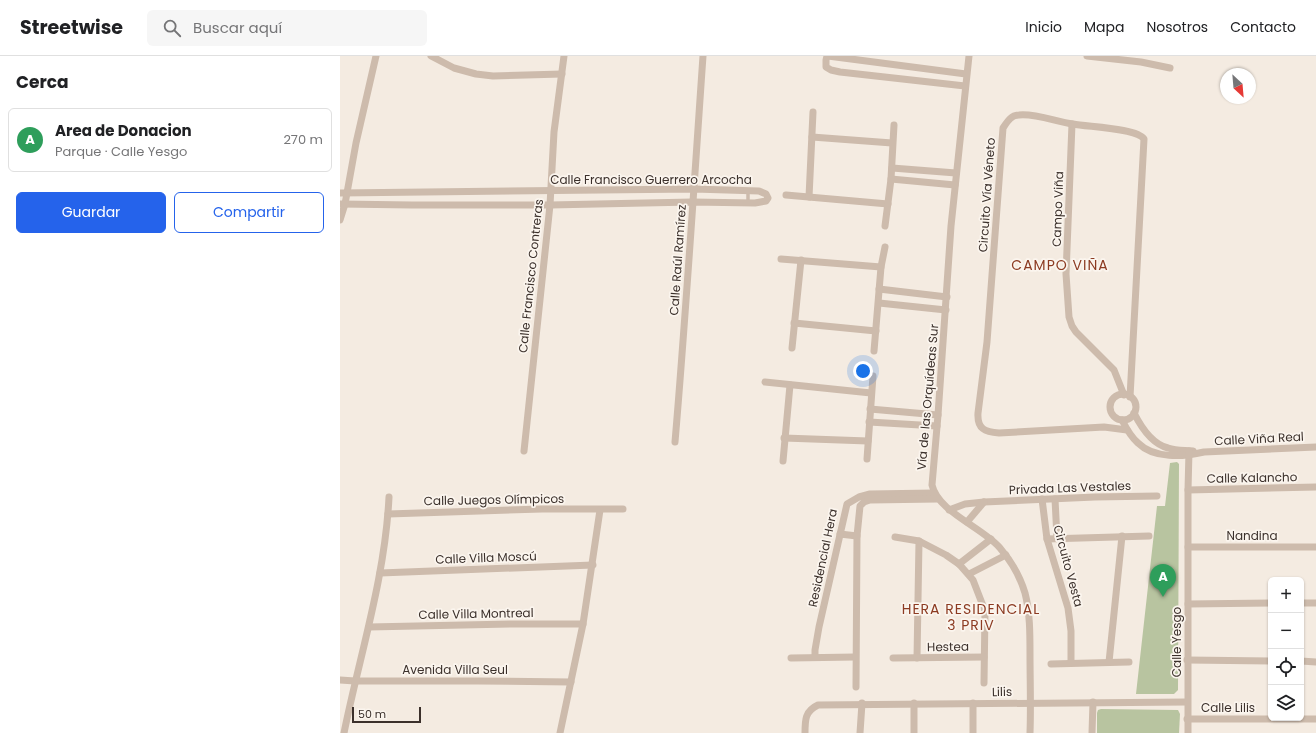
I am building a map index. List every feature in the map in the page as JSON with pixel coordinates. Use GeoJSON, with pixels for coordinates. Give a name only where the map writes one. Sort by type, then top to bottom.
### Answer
{"type":"FeatureCollection","features":[{"type":"Feature","properties":{"kind":"street"},"geometry":{"type":"LineString","coordinates":[[340,220],[343,193],[376,56]]}},
{"type":"Feature","properties":{"kind":"street"},"geometry":{"type":"LineString","coordinates":[[431,56],[454,68],[476,74],[494,76],[562,74]]}},
{"type":"Feature","properties":{"kind":"street","name":"Calle Francisco Contreras"},"geometry":{"type":"LineString","coordinates":[[524,451],[552,192],[554,132],[564,56]]}},
{"type":"Feature","properties":{"kind":"street","name":"Calle Raúl Ramírez"},"geometry":{"type":"LineString","coordinates":[[675,442],[690,254],[692,202],[703,56]]}},
{"type":"Feature","properties":{"kind":"street"},"geometry":{"type":"LineString","coordinates":[[965,86],[840,72],[826,67],[826,60],[831,56],[966,74]]}},
{"type":"Feature","properties":{"kind":"street","name":"Vía de las Orquídeas Sur"},"geometry":{"type":"LineString","coordinates":[[936,496],[932,480],[947,297],[950,226],[969,56]]}},
{"type":"Feature","properties":{"kind":"street"},"geometry":{"type":"LineString","coordinates":[[1087,56],[1142,59],[1170,68]]}},
{"type":"Feature","properties":{"kind":"street"},"geometry":{"type":"LineString","coordinates":[[809,197],[813,112]]}},
{"type":"Feature","properties":{"kind":"street","name":"Circuito Vía Véneto"},"geometry":{"type":"LineString","coordinates":[[1127,396],[1144,142],[1142,136],[1128,131],[1018,115],[1011,118],[1003,128],[987,342],[978,420],[984,430],[1000,433],[1104,427],[1127,430]]}},
{"type":"Feature","properties":{"kind":"street","name":"Campo Viña"},"geometry":{"type":"LineString","coordinates":[[1072,124],[1066,274],[1069,317],[1076,332],[1114,370],[1127,396]]}},
{"type":"Feature","properties":{"kind":"street"},"geometry":{"type":"LineString","coordinates":[[886,226],[892,168],[894,125]]}},
{"type":"Feature","properties":{"kind":"street"},"geometry":{"type":"LineString","coordinates":[[812,137],[892,143]]}},
{"type":"Feature","properties":{"kind":"street"},"geometry":{"type":"LineString","coordinates":[[892,168],[956,173]]}},
{"type":"Feature","properties":{"kind":"street"},"geometry":{"type":"LineString","coordinates":[[891,179],[955,185]]}},
{"type":"Feature","properties":{"kind":"street","name":"Calle Francisco Guerrero Arcocha"},"geometry":{"type":"LineString","coordinates":[[342,204],[550,205],[692,202],[762,203],[768,198],[763,192],[748,190],[694,189],[552,192],[343,193]]}},
{"type":"Feature","properties":{"kind":"street"},"geometry":{"type":"LineString","coordinates":[[786,195],[888,204]]}},
{"type":"Feature","properties":{"kind":"street"},"geometry":{"type":"LineString","coordinates":[[874,351],[881,267],[885,247]]}},
{"type":"Feature","properties":{"kind":"street"},"geometry":{"type":"LineString","coordinates":[[781,259],[881,267]]}},
{"type":"Feature","properties":{"kind":"street"},"geometry":{"type":"LineString","coordinates":[[792,348],[801,260]]}},
{"type":"Feature","properties":{"kind":"street"},"geometry":{"type":"LineString","coordinates":[[880,289],[947,297]]}},
{"type":"Feature","properties":{"kind":"street"},"geometry":{"type":"LineString","coordinates":[[879,303],[946,310]]}},
{"type":"Feature","properties":{"kind":"street"},"geometry":{"type":"LineString","coordinates":[[794,323],[876,331]]}},
{"type":"Feature","properties":{"kind":"street"},"geometry":{"type":"LineString","coordinates":[[867,459],[872,376]]}},
{"type":"Feature","properties":{"kind":"street"},"geometry":{"type":"LineString","coordinates":[[765,382],[871,392]]}},
{"type":"Feature","properties":{"kind":"street"},"geometry":{"type":"LineString","coordinates":[[783,461],[790,385]]}},
{"type":"Feature","properties":{"kind":"street"},"geometry":{"type":"LineString","coordinates":[[1134,413],[1129,418],[1122,420],[1112,414],[1110,405],[1115,397],[1127,396],[1135,404],[1134,413],[1141,426],[1158,444],[1170,449],[1189,453]]}},
{"type":"Feature","properties":{"kind":"street"},"geometry":{"type":"LineString","coordinates":[[870,409],[938,415]]}},
{"type":"Feature","properties":{"kind":"street"},"geometry":{"type":"LineString","coordinates":[[1122,420],[1127,430],[1137,443],[1150,451],[1165,455],[1189,453]]}},
{"type":"Feature","properties":{"kind":"street"},"geometry":{"type":"LineString","coordinates":[[869,422],[937,426]]}},
{"type":"Feature","properties":{"kind":"street"},"geometry":{"type":"LineString","coordinates":[[784,438],[868,441]]}},
{"type":"Feature","properties":{"kind":"street","name":"Calle Viña Real"},"geometry":{"type":"LineString","coordinates":[[1189,453],[1316,447]]}},
{"type":"Feature","properties":{"kind":"street","name":"Calle Yesgo"},"geometry":{"type":"LineString","coordinates":[[1188,733],[1189,453]]}},
{"type":"Feature","properties":{"kind":"street","name":"Calle Kalancho"},"geometry":{"type":"LineString","coordinates":[[1188,490],[1316,487]]}},
{"type":"Feature","properties":{"kind":"street"},"geometry":{"type":"LineString","coordinates":[[936,496],[949,510],[991,539],[1006,555],[1020,578],[1025,594],[1029,618],[1031,702],[1030,733]]}},
{"type":"Feature","properties":{"kind":"street","name":"Residencial Hera"},"geometry":{"type":"LineString","coordinates":[[815,658],[819,627],[847,504],[858,497],[936,496]]}},
{"type":"Feature","properties":{"kind":"street","name":"Privada Las Vestales"},"geometry":{"type":"LineString","coordinates":[[949,510],[965,504],[984,502],[1157,496]]}},
{"type":"Feature","properties":{"kind":"street"},"geometry":{"type":"LineString","coordinates":[[344,733],[380,573],[389,497]]}},
{"type":"Feature","properties":{"kind":"street","name":"Residencial Hera"},"geometry":{"type":"LineString","coordinates":[[856,687],[857,536],[859,508],[870,497]]}},
{"type":"Feature","properties":{"kind":"street","name":"Circuito Vesta"},"geometry":{"type":"LineString","coordinates":[[1042,499],[1047,539],[1068,608],[1071,631],[1071,663]]}},
{"type":"Feature","properties":{"kind":"street"},"geometry":{"type":"LineString","coordinates":[[1055,499],[1058,538]]}},
{"type":"Feature","properties":{"kind":"street"},"geometry":{"type":"LineString","coordinates":[[967,522],[984,502]]}},
{"type":"Feature","properties":{"kind":"street","name":"Calle Juegos Olímpicos"},"geometry":{"type":"LineString","coordinates":[[388,514],[542,509],[623,509]]}},
{"type":"Feature","properties":{"kind":"street"},"geometry":{"type":"LineString","coordinates":[[560,733],[583,624],[600,510]]}},
{"type":"Feature","properties":{"kind":"street"},"geometry":{"type":"LineString","coordinates":[[840,534],[857,536]]}},
{"type":"Feature","properties":{"kind":"street"},"geometry":{"type":"LineString","coordinates":[[1109,662],[1122,536]]}},
{"type":"Feature","properties":{"kind":"street"},"geometry":{"type":"LineString","coordinates":[[1047,539],[1150,536]]}},
{"type":"Feature","properties":{"kind":"street"},"geometry":{"type":"LineString","coordinates":[[895,537],[919,541]]}},
{"type":"Feature","properties":{"kind":"street"},"geometry":{"type":"LineString","coordinates":[[959,564],[991,539]]}},
{"type":"Feature","properties":{"kind":"street","name":"Hestea"},"geometry":{"type":"LineString","coordinates":[[919,541],[946,555],[959,564],[969,574],[977,588],[985,611],[984,657],[917,658],[919,541]]}},
{"type":"Feature","properties":{"kind":"street","name":"Nandina"},"geometry":{"type":"LineString","coordinates":[[1188,547],[1316,547]]}},
{"type":"Feature","properties":{"kind":"street"},"geometry":{"type":"LineString","coordinates":[[969,574],[1006,555]]}},
{"type":"Feature","properties":{"kind":"street","name":"Calle Villa Moscú"},"geometry":{"type":"LineString","coordinates":[[380,573],[593,565]]}},
{"type":"Feature","properties":{"kind":"street"},"geometry":{"type":"LineString","coordinates":[[1188,604],[1268,603]]}},
{"type":"Feature","properties":{"kind":"street"},"geometry":{"type":"LineString","coordinates":[[1304,603],[1316,603]]}},
{"type":"Feature","properties":{"kind":"street","name":"Calle Villa Montreal"},"geometry":{"type":"LineString","coordinates":[[369,627],[583,624]]}},
{"type":"Feature","properties":{"kind":"street"},"geometry":{"type":"LineString","coordinates":[[791,658],[856,657]]}},
{"type":"Feature","properties":{"kind":"street"},"geometry":{"type":"LineString","coordinates":[[984,657],[984,683]]}},
{"type":"Feature","properties":{"kind":"street"},"geometry":{"type":"LineString","coordinates":[[893,658],[917,658]]}},
{"type":"Feature","properties":{"kind":"street"},"geometry":{"type":"LineString","coordinates":[[1188,660],[1268,661]]}},
{"type":"Feature","properties":{"kind":"street"},"geometry":{"type":"LineString","coordinates":[[1304,661],[1316,662]]}},
{"type":"Feature","properties":{"kind":"street"},"geometry":{"type":"LineString","coordinates":[[1051,664],[1129,662]]}},
{"type":"Feature","properties":{"kind":"street","name":"Avenida Villa Seul"},"geometry":{"type":"LineString","coordinates":[[340,680],[571,682]]}},
{"type":"Feature","properties":{"kind":"street","name":"Lilis"},"geometry":{"type":"LineString","coordinates":[[805,733],[807,715],[813,707],[818,705],[862,703],[973,704],[1031,702],[1187,702]]}},
{"type":"Feature","properties":{"kind":"street"},"geometry":{"type":"LineString","coordinates":[[1092,733],[1093,702]]}},
{"type":"Feature","properties":{"kind":"street"},"geometry":{"type":"LineString","coordinates":[[860,733],[862,703]]}},
{"type":"Feature","properties":{"kind":"street"},"geometry":{"type":"LineString","coordinates":[[914,704],[914,733]]}},
{"type":"Feature","properties":{"kind":"street"},"geometry":{"type":"LineString","coordinates":[[973,704],[973,733]]}},
{"type":"Feature","properties":{"kind":"street","name":"Calle Lilis"},"geometry":{"type":"LineString","coordinates":[[1187,719],[1316,719]]}},
{"type":"Feature","properties":{"kind":"lane"},"geometry":{"type":"LineString","coordinates":[[748,190],[748,203]]}},
{"type":"Feature","properties":{"kind":"green space"},"geometry":{"type":"Polygon","coordinates":[[[1177,462],[1179,464],[1178,690],[1174,694],[1136,694],[1157,506],[1165,506],[1170,463],[1177,462]]]}},
{"type":"Feature","properties":{"kind":"green space"},"geometry":{"type":"Polygon","coordinates":[[[1098,710],[1178,710],[1180,714],[1179,733],[1097,733],[1097,713],[1098,710]]]}},
{"type":"Feature","properties":{"kind":"place","name":"Area de Donacion"},"geometry":{"type":"Point","coordinates":[1163,597]}},
{"type":"Feature","properties":{"kind":"district","name":"CAMPO VIÑA"},"geometry":{"type":"Point","coordinates":[1060,265]}},
{"type":"Feature","properties":{"kind":"district","name":"HERA RESIDENCIAL 3 PRIV"},"geometry":{"type":"Point","coordinates":[971,618]}}]}
